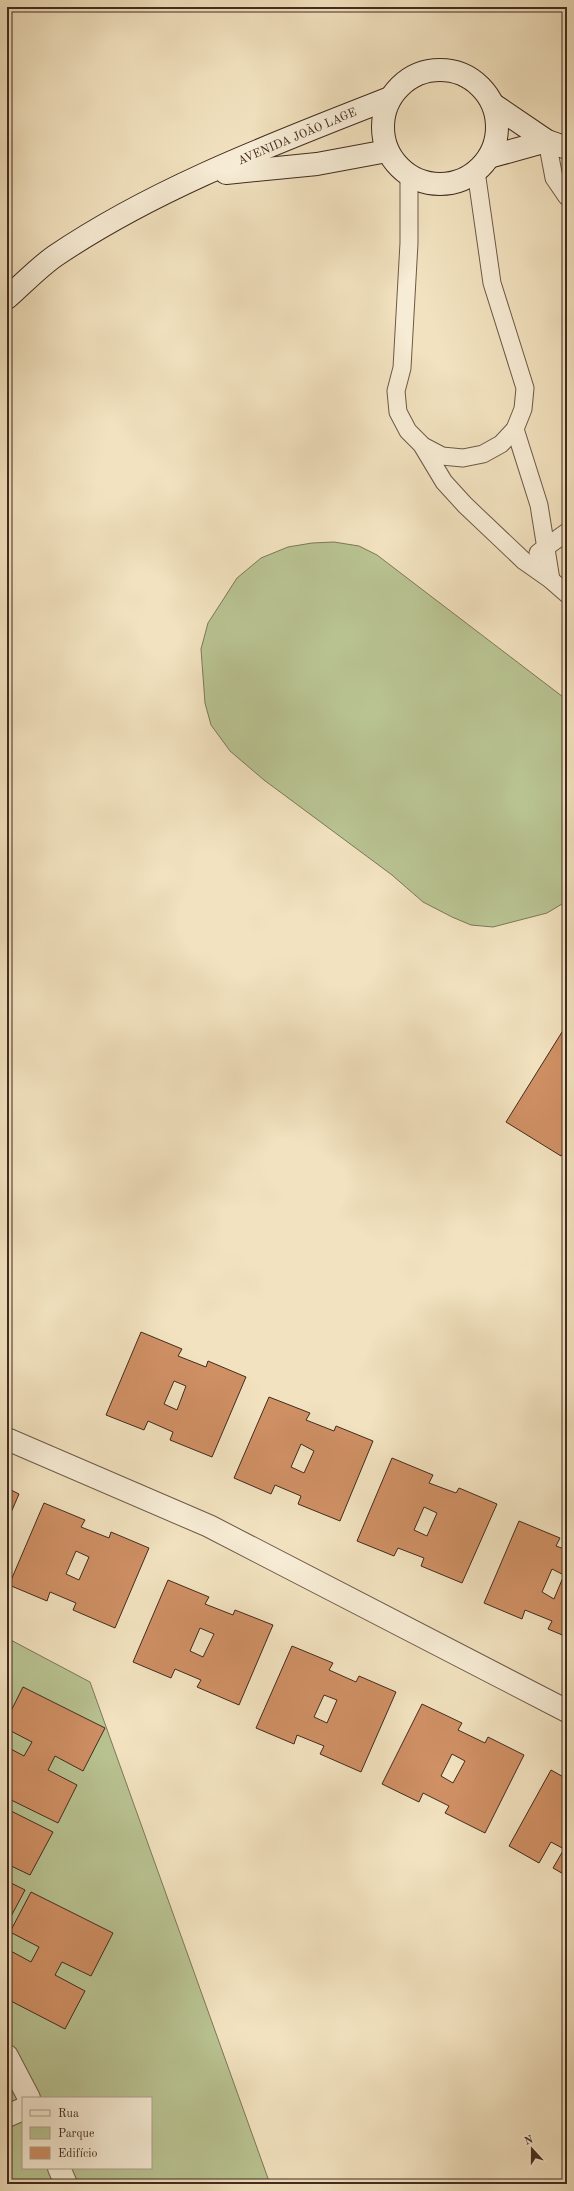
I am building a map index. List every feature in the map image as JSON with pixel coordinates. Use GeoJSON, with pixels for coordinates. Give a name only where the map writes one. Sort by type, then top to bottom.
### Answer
{"type":"FeatureCollection","features":[{"type":"Feature","properties":{"kind":"main road","name":"AVENIDA JOÃO LAGE"},"geometry":{"type":"LineString","coordinates":[[482,164],[496,141],[498,122],[494,105],[484,90],[470,78],[453,71],[435,70],[417,74],[402,84],[390,98],[384,116],[383,136],[387,151],[397,165],[408,174],[425,182],[443,184],[461,180],[482,164],[547,140]]}},
{"type":"Feature","properties":{"kind":"main road","name":"AVENIDA JOÃO LAGE"},"geometry":{"type":"LineString","coordinates":[[7,298],[54,257],[127,212],[205,175],[390,98]]}},
{"type":"Feature","properties":{"kind":"main road","name":"AVENIDA JOÃO LAGE"},"geometry":{"type":"LineString","coordinates":[[494,105],[547,140],[567,148]]}},
{"type":"Feature","properties":{"kind":"main road","name":"AVENIDA JOÃO LAGE"},"geometry":{"type":"LineString","coordinates":[[205,175],[317,164],[387,151]]}},
{"type":"Feature","properties":{"kind":"main road"},"geometry":{"type":"LineString","coordinates":[[7,1438],[209,1526],[567,1711]]}},
{"type":"Feature","properties":{"kind":"main road"},"geometry":{"type":"LineString","coordinates":[[7,2056],[28,2097]]}},
{"type":"Feature","properties":{"kind":"main road"},"geometry":{"type":"LineString","coordinates":[[7,2116],[22,2109]]}},
{"type":"Feature","properties":{"kind":"lane"},"geometry":{"type":"LineString","coordinates":[[547,140],[554,178],[567,197]]}},
{"type":"Feature","properties":{"kind":"lane"},"geometry":{"type":"LineString","coordinates":[[423,446],[442,456],[463,458],[483,454],[501,444],[515,428],[523,409],[524,388],[492,283],[482,164]]}},
{"type":"Feature","properties":{"kind":"lane"},"geometry":{"type":"LineString","coordinates":[[408,174],[409,243],[402,368],[396,391],[398,412],[408,431],[423,446],[450,488],[465,506],[524,561],[551,580],[567,594]]}},
{"type":"Feature","properties":{"kind":"lane"},"geometry":{"type":"LineString","coordinates":[[515,428],[539,505],[551,580]]}},
{"type":"Feature","properties":{"kind":"lane"},"geometry":{"type":"LineString","coordinates":[[524,561],[546,548],[567,532]]}},
{"type":"Feature","properties":{"kind":"green space"},"geometry":{"type":"Polygon","coordinates":[[[334,542],[359,546],[377,555],[567,700],[567,901],[547,913],[493,927],[471,925],[452,917],[423,902],[392,875],[264,780],[230,751],[211,725],[205,703],[201,649],[208,623],[237,578],[261,558],[288,547],[312,543],[334,542]]]}},
{"type":"Feature","properties":{"kind":"green space"},"geometry":{"type":"Polygon","coordinates":[[[7,1638],[90,1682],[270,2184],[7,2184],[7,1638]]]}},
{"type":"Feature","properties":{"kind":"building"},"geometry":{"type":"Polygon","coordinates":[[[567,1024],[567,1146],[561,1156],[506,1122],[567,1024]]]}},
{"type":"Feature","properties":{"kind":"building"},"geometry":{"type":"Polygon","coordinates":[[[141,1332],[182,1349],[178,1356],[206,1367],[208,1361],[246,1377],[212,1457],[170,1440],[173,1432],[148,1421],[144,1430],[106,1415],[141,1332]],[[174,1381],[164,1404],[177,1410],[186,1386],[174,1381]]]}},
{"type":"Feature","properties":{"kind":"building"},"geometry":{"type":"Polygon","coordinates":[[[269,1397],[310,1413],[306,1420],[334,1431],[336,1426],[373,1441],[340,1521],[298,1504],[301,1496],[275,1485],[271,1494],[234,1478],[269,1397]],[[301,1444],[291,1467],[304,1473],[314,1451],[301,1444]]]}},
{"type":"Feature","properties":{"kind":"building"},"geometry":{"type":"Polygon","coordinates":[[[392,1458],[433,1475],[429,1483],[456,1493],[459,1488],[497,1504],[462,1583],[421,1566],[424,1558],[398,1548],[394,1556],[357,1541],[392,1458]],[[424,1507],[414,1530],[427,1536],[437,1513],[424,1507]]]}},
{"type":"Feature","properties":{"kind":"building"},"geometry":{"type":"Polygon","coordinates":[[[7,1488],[19,1494],[7,1522],[7,1488]]]}},
{"type":"Feature","properties":{"kind":"building"},"geometry":{"type":"Polygon","coordinates":[[[44,1503],[85,1520],[81,1527],[109,1538],[111,1532],[149,1548],[115,1628],[73,1610],[76,1603],[50,1592],[47,1601],[9,1585],[44,1503]],[[76,1551],[66,1574],[79,1580],[89,1557],[76,1551]]]}},
{"type":"Feature","properties":{"kind":"building"},"geometry":{"type":"Polygon","coordinates":[[[519,1521],[560,1538],[556,1546],[567,1550],[567,1637],[548,1629],[552,1621],[525,1610],[522,1619],[484,1603],[519,1521]],[[552,1569],[542,1592],[554,1599],[564,1575],[552,1569]]]}},
{"type":"Feature","properties":{"kind":"building"},"geometry":{"type":"Polygon","coordinates":[[[168,1580],[209,1597],[205,1604],[233,1615],[235,1610],[273,1625],[239,1705],[197,1687],[201,1680],[175,1669],[171,1678],[133,1662],[168,1580]],[[200,1628],[190,1651],[203,1657],[214,1634],[200,1628]]]}},
{"type":"Feature","properties":{"kind":"building"},"geometry":{"type":"Polygon","coordinates":[[[292,1646],[333,1663],[329,1670],[356,1682],[359,1676],[396,1692],[361,1772],[320,1754],[324,1746],[297,1735],[294,1744],[256,1728],[292,1646]],[[324,1695],[314,1717],[327,1723],[337,1700],[324,1695]]]}},
{"type":"Feature","properties":{"kind":"building"},"geometry":{"type":"Polygon","coordinates":[[[23,1687],[105,1728],[83,1771],[55,1756],[48,1770],[77,1785],[58,1823],[7,1798],[7,1747],[24,1756],[32,1742],[7,1729],[7,1719],[23,1687]]]}},
{"type":"Feature","properties":{"kind":"building"},"geometry":{"type":"Polygon","coordinates":[[[422,1704],[462,1723],[458,1730],[485,1743],[488,1737],[524,1755],[485,1833],[445,1813],[449,1806],[423,1793],[419,1802],[382,1784],[422,1704]],[[452,1754],[441,1776],[453,1783],[465,1761],[452,1754]]]}},
{"type":"Feature","properties":{"kind":"building"},"geometry":{"type":"Polygon","coordinates":[[[551,1770],[567,1779],[567,1876],[553,1868],[564,1849],[551,1842],[539,1863],[509,1846],[551,1770]]]}},
{"type":"Feature","properties":{"kind":"building"},"geometry":{"type":"Polygon","coordinates":[[[7,1809],[53,1832],[30,1875],[7,1864],[7,1809]]]}},
{"type":"Feature","properties":{"kind":"building"},"geometry":{"type":"Polygon","coordinates":[[[7,1881],[25,1890],[7,1924],[7,1881]]]}},
{"type":"Feature","properties":{"kind":"building"},"geometry":{"type":"Polygon","coordinates":[[[31,1892],[113,1933],[91,1976],[62,1962],[55,1975],[85,1991],[65,2029],[7,1999],[7,1949],[31,1962],[39,1947],[10,1932],[31,1892]]]}}]}
